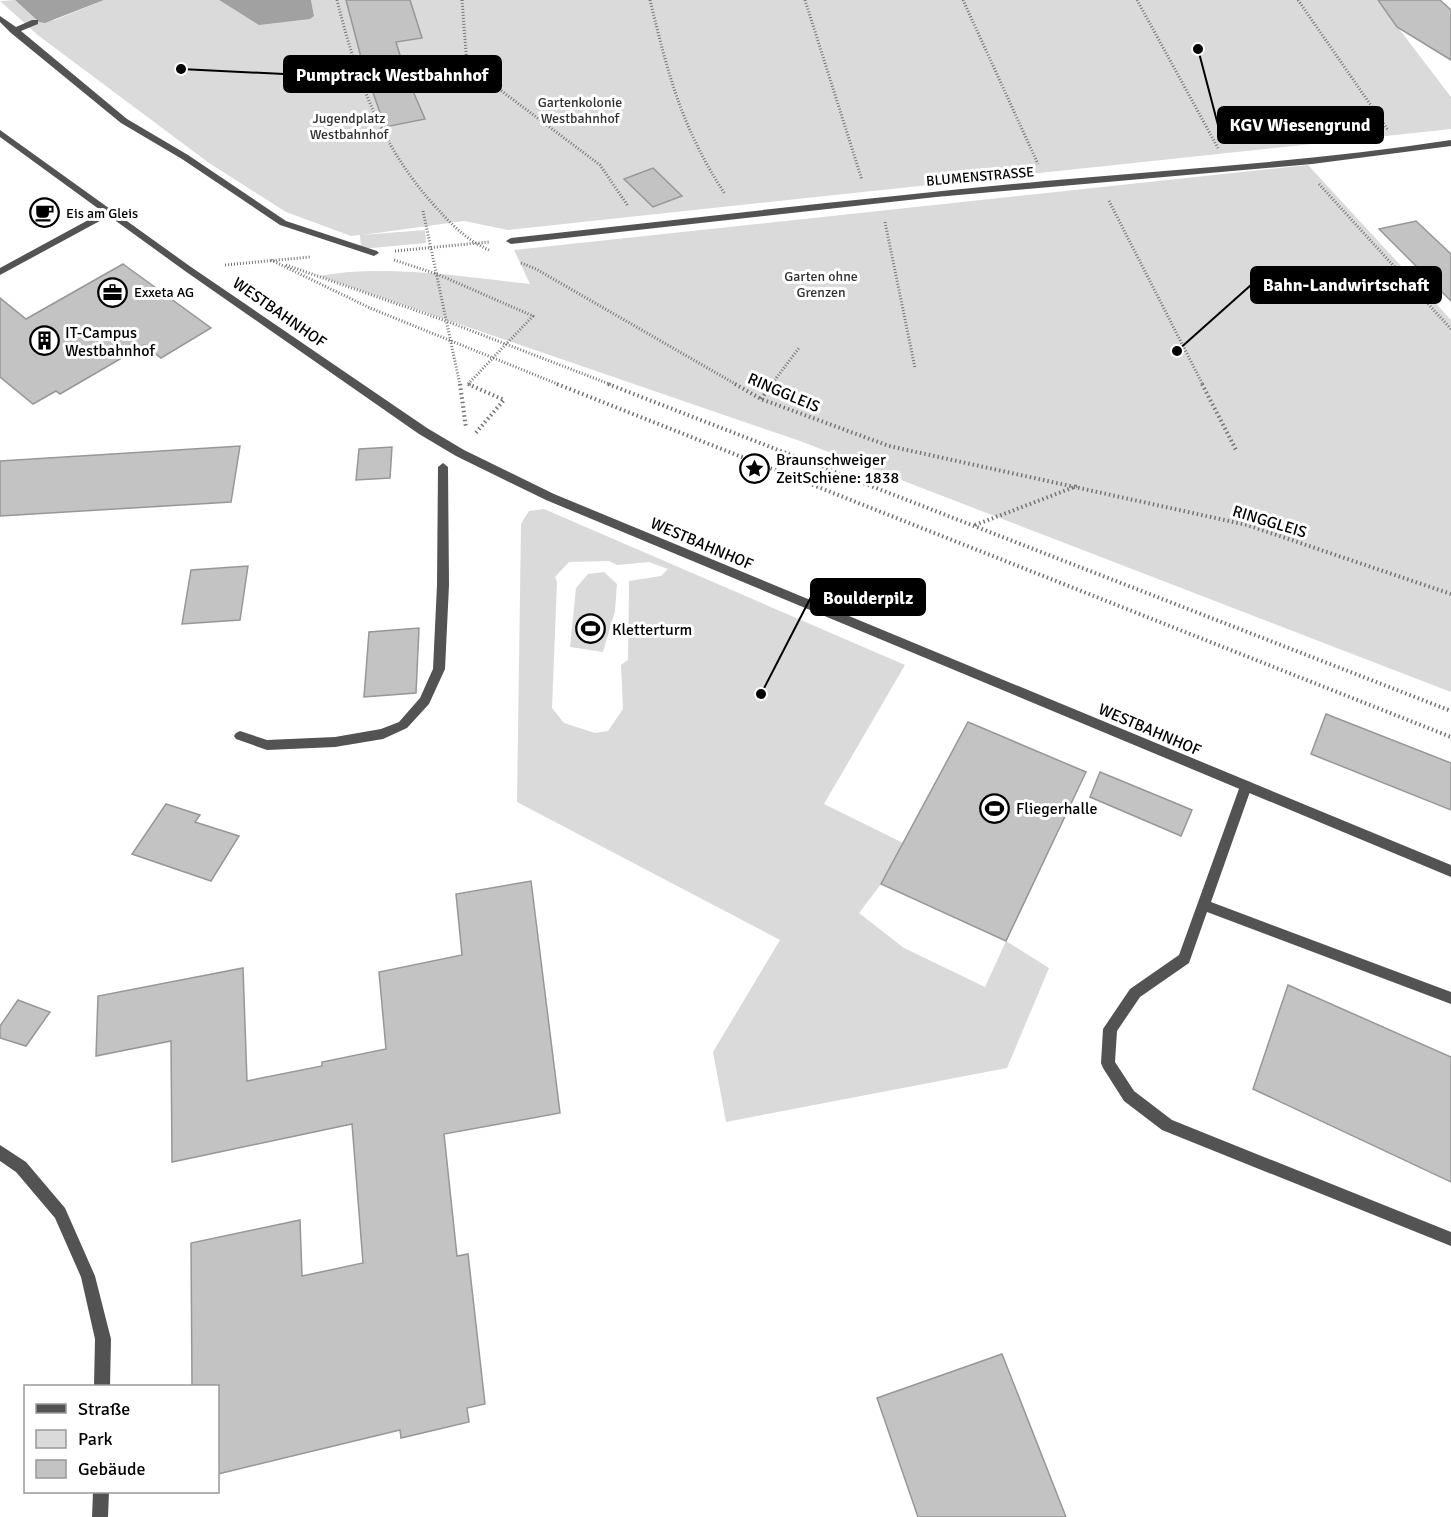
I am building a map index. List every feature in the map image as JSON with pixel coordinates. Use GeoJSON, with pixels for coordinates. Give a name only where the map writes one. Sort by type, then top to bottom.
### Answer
{"type":"FeatureCollection","features":[{"type":"Feature","properties":{"kind":"street"},"geometry":{"type":"LineString","coordinates":[[0,18],[124,121],[185,157],[284,223],[374,253]]}},
{"type":"Feature","properties":{"kind":"street"},"geometry":{"type":"LineString","coordinates":[[14,31],[35,22]]}},
{"type":"Feature","properties":{"kind":"street","name":"WESTBAHNHOF"},"geometry":{"type":"LineString","coordinates":[[0,133],[188,269],[362,389],[460,453],[561,502],[1451,871]]}},
{"type":"Feature","properties":{"kind":"street","name":"BLUMENSTRASSE"},"geometry":{"type":"LineString","coordinates":[[511,241],[870,201],[1402,151],[1451,143]]}},
{"type":"Feature","properties":{"kind":"street"},"geometry":{"type":"LineString","coordinates":[[0,272],[111,212]]}},
{"type":"Feature","properties":{"kind":"street"},"geometry":{"type":"LineString","coordinates":[[240,736],[267,745],[335,742],[383,734],[403,725],[425,701],[439,669],[443,585],[443,467]]}},
{"type":"Feature","properties":{"kind":"street"},"geometry":{"type":"LineString","coordinates":[[1246,786],[1184,959],[1135,993],[1110,1029],[1108,1063],[1129,1096],[1167,1125],[1451,1239]]}},
{"type":"Feature","properties":{"kind":"street"},"geometry":{"type":"LineString","coordinates":[[1203,905],[1451,998]]}},
{"type":"Feature","properties":{"kind":"street"},"geometry":{"type":"LineString","coordinates":[[0,1152],[21,1167],[60,1213],[88,1276],[103,1339],[102,1385]]}},
{"type":"Feature","properties":{"kind":"street"},"geometry":{"type":"LineString","coordinates":[[100,1517],[101,1493]]}},
{"type":"Feature","properties":{"kind":"path"},"geometry":{"type":"LineString","coordinates":[[338,0],[355,66],[377,125],[407,174],[472,244],[493,252]]}},
{"type":"Feature","properties":{"kind":"path"},"geometry":{"type":"LineString","coordinates":[[462,0],[467,65],[600,165],[641,226]]}},
{"type":"Feature","properties":{"kind":"path"},"geometry":{"type":"LineString","coordinates":[[650,0],[663,56],[698,152],[738,215]]}},
{"type":"Feature","properties":{"kind":"path"},"geometry":{"type":"LineString","coordinates":[[805,0],[870,201]]}},
{"type":"Feature","properties":{"kind":"path"},"geometry":{"type":"LineString","coordinates":[[963,0],[1047,184]]}},
{"type":"Feature","properties":{"kind":"path"},"geometry":{"type":"LineString","coordinates":[[1137,0],[1228,167]]}},
{"type":"Feature","properties":{"kind":"path"},"geometry":{"type":"LineString","coordinates":[[1298,0],[1402,151]]}},
{"type":"Feature","properties":{"kind":"path"},"geometry":{"type":"LineString","coordinates":[[1298,161],[1451,329]]}},
{"type":"Feature","properties":{"kind":"path"},"geometry":{"type":"LineString","coordinates":[[1098,179],[1236,450]]}},
{"type":"Feature","properties":{"kind":"path"},"geometry":{"type":"LineString","coordinates":[[880,200],[915,368]]}},
{"type":"Feature","properties":{"kind":"path"},"geometry":{"type":"LineString","coordinates":[[423,211],[451,341],[468,442]]}},
{"type":"Feature","properties":{"kind":"path"},"geometry":{"type":"LineString","coordinates":[[374,253],[437,274],[533,316],[468,384],[504,399],[460,453]]}},
{"type":"Feature","properties":{"kind":"path"},"geometry":{"type":"LineString","coordinates":[[1451,711],[446,321],[271,260],[370,309],[1451,737]]}},
{"type":"Feature","properties":{"kind":"path","name":"RINGGLEIS"},"geometry":{"type":"LineString","coordinates":[[514,261],[536,269],[761,399],[889,446],[1247,525],[1451,594]]}},
{"type":"Feature","properties":{"kind":"path"},"geometry":{"type":"LineString","coordinates":[[761,399],[799,348]]}},
{"type":"Feature","properties":{"kind":"path"},"geometry":{"type":"LineString","coordinates":[[974,525],[1077,486]]}},
{"type":"Feature","properties":{"kind":"green space"},"geometry":{"type":"Polygon","coordinates":[[[15,0],[39,22],[55,20],[104,0],[219,0],[254,22],[314,16],[311,0],[1377,0],[1451,97],[1451,129],[508,230],[464,221],[362,235],[425,230],[426,243],[361,249],[360,235],[351,236],[286,212],[209,163],[39,36],[0,1],[15,0]]]}},
{"type":"Feature","properties":{"kind":"green space","name":"Garten ohne Grenzen"},"geometry":{"type":"Polygon","coordinates":[[[1308,165],[1451,320],[1451,692],[800,441],[319,276],[397,271],[530,284],[514,250],[1308,165]]]}},
{"type":"Feature","properties":{"kind":"green space"},"geometry":{"type":"Polygon","coordinates":[[[544,509],[905,665],[824,804],[903,843],[881,884],[859,913],[904,948],[985,987],[1006,941],[1049,968],[1007,1068],[726,1122],[713,1052],[780,940],[517,802],[521,524],[529,511],[544,509]],[[609,561],[569,562],[555,577],[557,582],[552,708],[564,723],[595,733],[608,731],[623,709],[621,665],[628,660],[629,581],[661,576],[668,569],[649,562],[617,565],[609,561]]]}},
{"type":"Feature","properties":{"kind":"green space","name":"Kletterturm"},"geometry":{"type":"Polygon","coordinates":[[[604,572],[617,584],[615,611],[603,652],[570,647],[576,588],[588,574],[604,572]]]}},
{"type":"Feature","properties":{"kind":"shaded area"},"geometry":{"type":"Polygon","coordinates":[[[15,0],[104,0],[45,23],[39,22],[15,0]]]}},
{"type":"Feature","properties":{"kind":"shaded area"},"geometry":{"type":"Polygon","coordinates":[[[219,0],[311,0],[314,16],[310,19],[259,25],[219,0]]]}},
{"type":"Feature","properties":{"kind":"building"},"geometry":{"type":"Polygon","coordinates":[[[346,0],[410,0],[422,38],[396,42],[406,75],[425,119],[385,127],[362,61],[346,0]]]}},
{"type":"Feature","properties":{"kind":"building"},"geometry":{"type":"Polygon","coordinates":[[[1378,0],[1440,0],[1451,10],[1451,60],[1397,27],[1378,0]]]}},
{"type":"Feature","properties":{"kind":"building"},"geometry":{"type":"Polygon","coordinates":[[[653,168],[682,196],[653,207],[624,179],[653,168]]]}},
{"type":"Feature","properties":{"kind":"building"},"geometry":{"type":"Polygon","coordinates":[[[1416,221],[1451,254],[1451,301],[1379,229],[1416,221]]]}},
{"type":"Feature","properties":{"kind":"building","name":"IT-Campus Westbahnhof"},"geometry":{"type":"Polygon","coordinates":[[[123,264],[211,328],[161,358],[144,345],[60,394],[56,391],[33,404],[0,377],[0,298],[26,319],[123,264]]]}},
{"type":"Feature","properties":{"kind":"building"},"geometry":{"type":"Polygon","coordinates":[[[240,446],[231,502],[0,516],[0,461],[240,446]]]}},
{"type":"Feature","properties":{"kind":"building"},"geometry":{"type":"Polygon","coordinates":[[[392,447],[390,478],[356,480],[359,449],[392,447]]]}},
{"type":"Feature","properties":{"kind":"building"},"geometry":{"type":"Polygon","coordinates":[[[248,566],[240,620],[182,624],[191,570],[248,566]]]}},
{"type":"Feature","properties":{"kind":"building"},"geometry":{"type":"Polygon","coordinates":[[[419,628],[416,693],[364,697],[369,632],[419,628]]]}},
{"type":"Feature","properties":{"kind":"building"},"geometry":{"type":"Polygon","coordinates":[[[1326,714],[1451,763],[1451,810],[1311,754],[1326,714]]]}},
{"type":"Feature","properties":{"kind":"building","name":"Fliegerhalle"},"geometry":{"type":"Polygon","coordinates":[[[968,722],[1086,772],[1006,941],[881,884],[968,722]]]}},
{"type":"Feature","properties":{"kind":"building"},"geometry":{"type":"Polygon","coordinates":[[[1100,772],[1192,810],[1181,836],[1090,797],[1100,772]]]}},
{"type":"Feature","properties":{"kind":"building"},"geometry":{"type":"Polygon","coordinates":[[[166,804],[200,815],[195,822],[239,836],[211,881],[132,854],[166,804]]]}},
{"type":"Feature","properties":{"kind":"building"},"geometry":{"type":"Polygon","coordinates":[[[531,881],[560,1113],[444,1134],[457,1256],[468,1254],[485,1404],[467,1408],[469,1422],[401,1438],[400,1430],[219,1474],[219,1385],[192,1385],[191,1243],[300,1220],[302,1276],[363,1263],[352,1124],[172,1162],[171,1041],[96,1056],[98,996],[243,968],[247,1081],[322,1066],[322,1062],[386,1049],[379,972],[462,955],[456,894],[531,881]]]}},
{"type":"Feature","properties":{"kind":"building"},"geometry":{"type":"Polygon","coordinates":[[[1288,985],[1451,1057],[1451,1182],[1253,1089],[1288,985]]]}},
{"type":"Feature","properties":{"kind":"building"},"geometry":{"type":"Polygon","coordinates":[[[18,1000],[50,1012],[26,1046],[0,1038],[0,1026],[18,1000]]]}},
{"type":"Feature","properties":{"kind":"building"},"geometry":{"type":"Polygon","coordinates":[[[1002,1354],[1066,1517],[918,1517],[877,1398],[1002,1354]]]}},
{"type":"Feature","properties":{"kind":"place","name":"KGV Wiesengrund"},"geometry":{"type":"Point","coordinates":[1198,49]}},
{"type":"Feature","properties":{"kind":"place","name":"Pumptrack Westbahnhof"},"geometry":{"type":"Point","coordinates":[181,69]}},
{"type":"Feature","properties":{"kind":"place","name":"Eis am Gleis"},"geometry":{"type":"Point","coordinates":[45,213]}},
{"type":"Feature","properties":{"kind":"place","name":"Exxeta AG"},"geometry":{"type":"Point","coordinates":[113,292]}},
{"type":"Feature","properties":{"kind":"place","name":"IT-Campus Westbahnhof"},"geometry":{"type":"Point","coordinates":[44,341]}},
{"type":"Feature","properties":{"kind":"place","name":"Bahn-Landwirtschaft"},"geometry":{"type":"Point","coordinates":[1177,351]}},
{"type":"Feature","properties":{"kind":"place","name":"Braunschweiger ZeitSchiene: 1838"},"geometry":{"type":"Point","coordinates":[755,468]}},
{"type":"Feature","properties":{"kind":"place","name":"Kletterturm"},"geometry":{"type":"Point","coordinates":[591,629]}},
{"type":"Feature","properties":{"kind":"place","name":"Boulderpilz"},"geometry":{"type":"Point","coordinates":[761,694]}},
{"type":"Feature","properties":{"kind":"place","name":"Fliegerhalle"},"geometry":{"type":"Point","coordinates":[995,808]}},
{"type":"Feature","properties":{"kind":"park label","name":"Gartenkolonie Westbahnhof"},"geometry":{"type":"Point","coordinates":[580,110]}},
{"type":"Feature","properties":{"kind":"park label","name":"Jugendplatz Westbahnhof"},"geometry":{"type":"Point","coordinates":[349,126]}}]}
